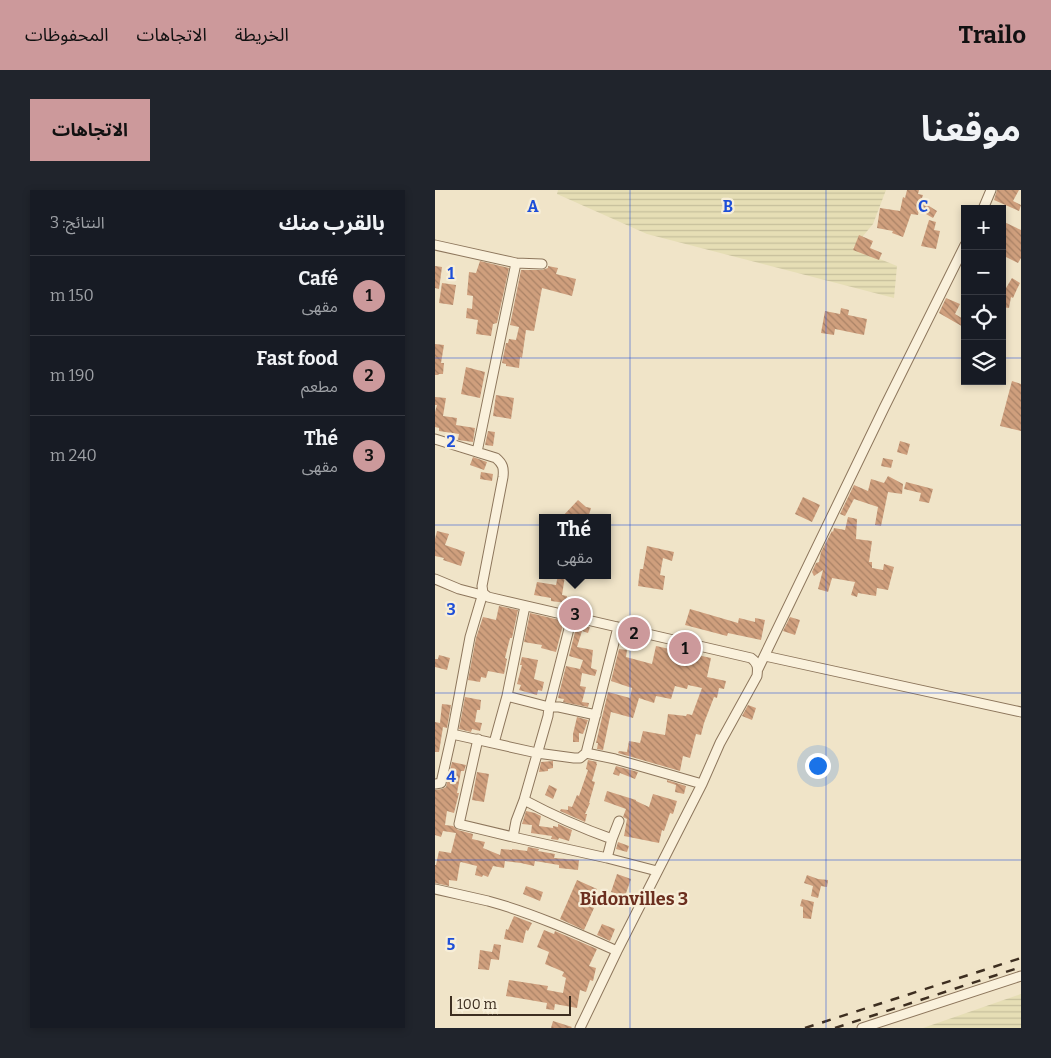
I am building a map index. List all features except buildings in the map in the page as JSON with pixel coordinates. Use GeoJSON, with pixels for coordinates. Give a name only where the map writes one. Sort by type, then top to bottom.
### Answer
{"type":"FeatureCollection","features":[{"type":"Feature","properties":{"kind":"street"},"geometry":{"type":"LineString","coordinates":[[985,205],[991,190]]}},
{"type":"Feature","properties":{"kind":"street"},"geometry":{"type":"LineString","coordinates":[[435,245],[516,263],[542,264]]}},
{"type":"Feature","properties":{"kind":"street"},"geometry":{"type":"LineString","coordinates":[[580,1028],[702,784],[720,743],[757,676],[758,669],[963,250]]}},
{"type":"Feature","properties":{"kind":"street"},"geometry":{"type":"LineString","coordinates":[[477,452],[516,263]]}},
{"type":"Feature","properties":{"kind":"street"},"geometry":{"type":"LineString","coordinates":[[435,439],[496,458],[502,463],[504,471],[482,594],[470,637],[452,734],[441,783],[435,784]]}},
{"type":"Feature","properties":{"kind":"street"},"geometry":{"type":"LineString","coordinates":[[435,579],[459,589],[488,597],[751,658],[756,662],[758,669]]}},
{"type":"Feature","properties":{"kind":"street"},"geometry":{"type":"LineString","coordinates":[[494,743],[507,696],[525,606]]}},
{"type":"Feature","properties":{"kind":"street"},"geometry":{"type":"LineString","coordinates":[[513,837],[516,821],[524,800],[548,716],[572,617]]}},
{"type":"Feature","properties":{"kind":"street"},"geometry":{"type":"LineString","coordinates":[[452,734],[537,753],[580,758],[586,753],[618,627]]}},
{"type":"Feature","properties":{"kind":"street"},"geometry":{"type":"LineString","coordinates":[[765,656],[1021,712]]}},
{"type":"Feature","properties":{"kind":"street"},"geometry":{"type":"LineString","coordinates":[[507,696],[549,707],[559,706],[596,715]]}},
{"type":"Feature","properties":{"kind":"street"},"geometry":{"type":"LineString","coordinates":[[478,740],[459,824],[657,871]]}},
{"type":"Feature","properties":{"kind":"street"},"geometry":{"type":"LineString","coordinates":[[586,753],[615,759],[702,784]]}},
{"type":"Feature","properties":{"kind":"street"},"geometry":{"type":"LineString","coordinates":[[524,800],[557,817],[611,839]]}},
{"type":"Feature","properties":{"kind":"street"},"geometry":{"type":"LineString","coordinates":[[607,858],[611,839],[619,821]]}},
{"type":"Feature","properties":{"kind":"street"},"geometry":{"type":"LineString","coordinates":[[435,889],[489,901],[617,951]]}},
{"type":"Feature","properties":{"kind":"street"},"geometry":{"type":"LineString","coordinates":[[862,1028],[1021,976]]}},
{"type":"Feature","properties":{"kind":"shaded area"},"geometry":{"type":"Polygon","coordinates":[[[558,190],[886,190],[873,224],[853,248],[897,266],[894,298],[647,234],[557,194],[558,190]]]}},
{"type":"Feature","properties":{"kind":"shaded area"},"geometry":{"type":"Polygon","coordinates":[[[1021,994],[1021,1028],[923,1028],[1021,994]]]}},
{"type":"Feature","properties":{"kind":"railway"},"geometry":{"type":"LineString","coordinates":[[805,1028],[1021,958]]}},
{"type":"Feature","properties":{"kind":"railway"},"geometry":{"type":"LineString","coordinates":[[835,1028],[1021,967]]}},
{"type":"Feature","properties":{"kind":"place","name":"Thé"},"geometry":{"type":"Point","coordinates":[575,614]}},
{"type":"Feature","properties":{"kind":"place","name":"Fast food"},"geometry":{"type":"Point","coordinates":[634,633]}},
{"type":"Feature","properties":{"kind":"place","name":"Café"},"geometry":{"type":"Point","coordinates":[685,648]}},
{"type":"Feature","properties":{"kind":"district","name":"Bidonvilles 3"},"geometry":{"type":"Point","coordinates":[634,899]}}]}
